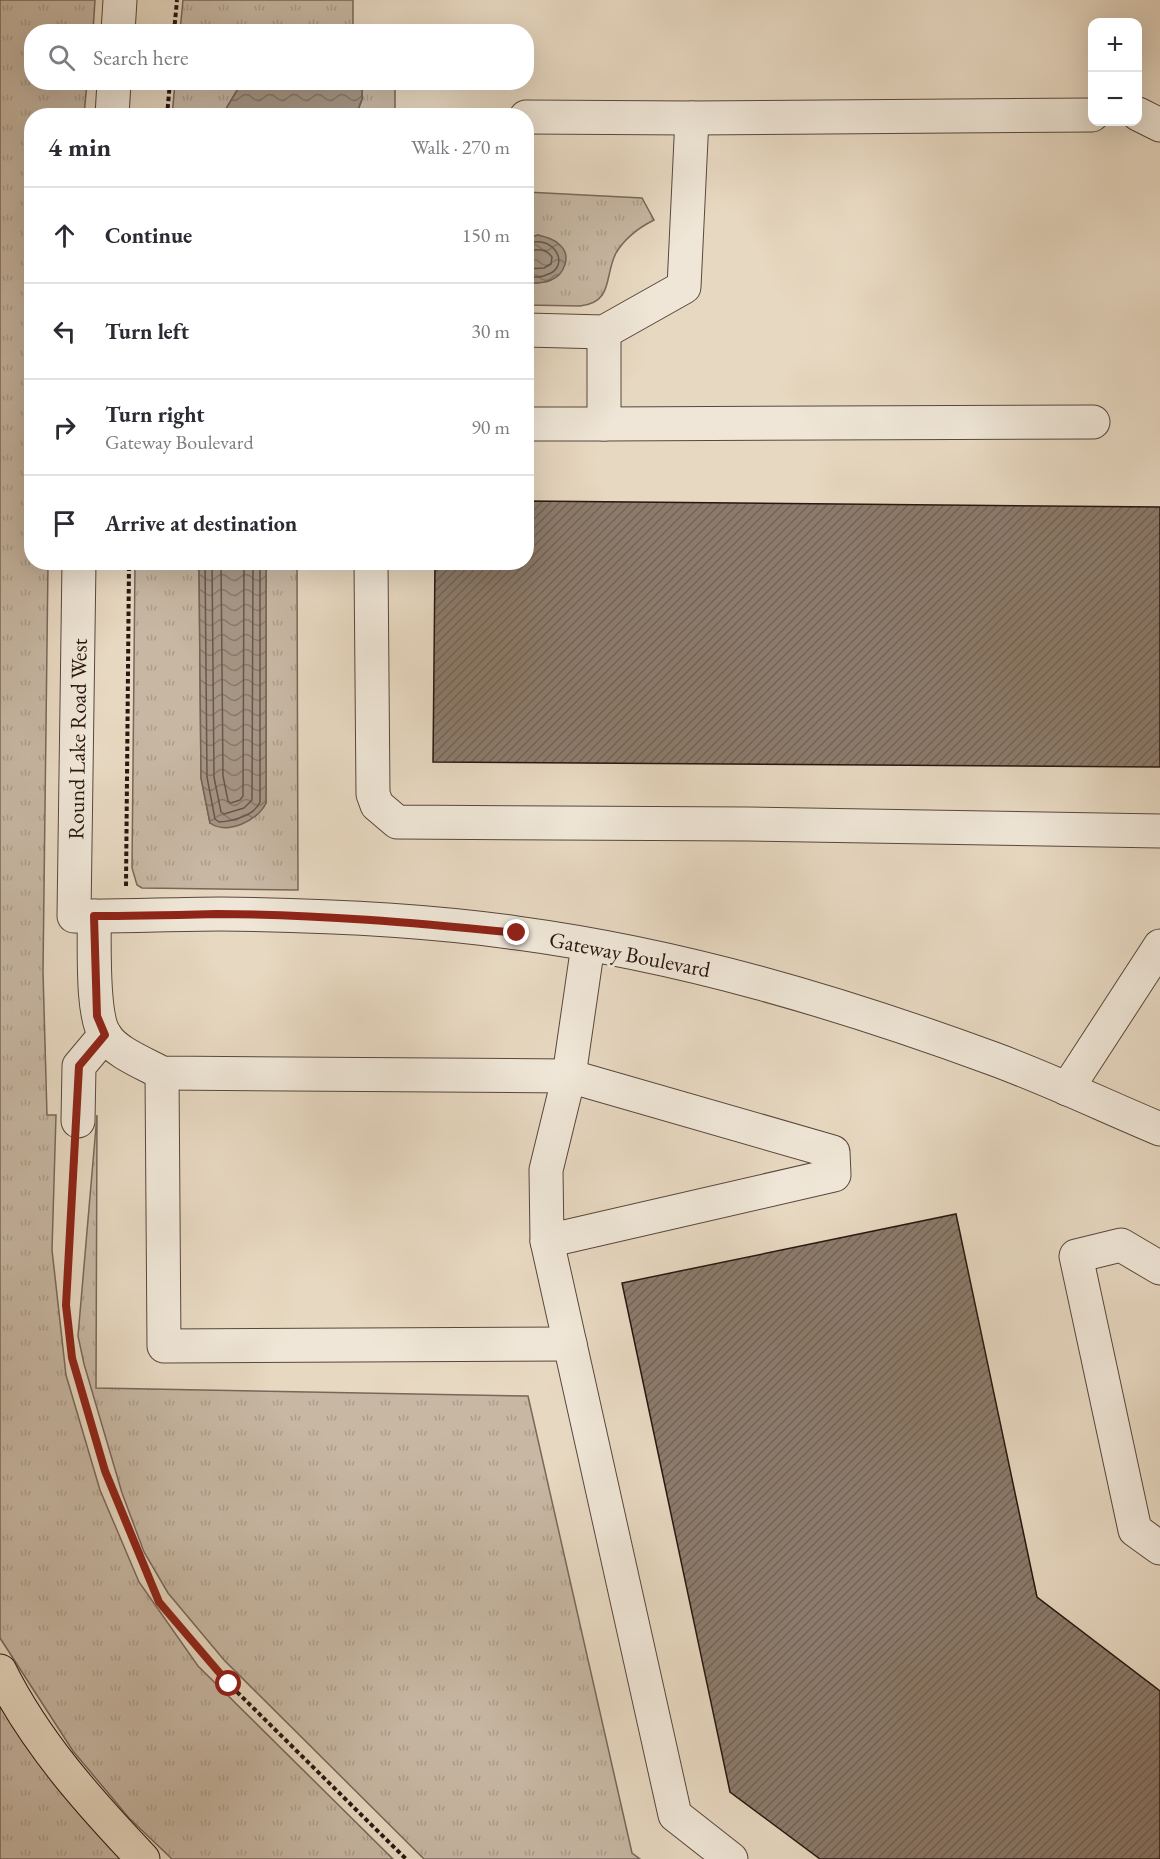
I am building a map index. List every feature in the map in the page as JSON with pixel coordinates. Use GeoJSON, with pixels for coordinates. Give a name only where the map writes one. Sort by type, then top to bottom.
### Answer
{"type":"FeatureCollection","features":[{"type":"Feature","properties":{"kind":"highway"},"geometry":{"type":"LineString","coordinates":[[0,1671],[43,1741],[84,1796],[143,1859]]}},
{"type":"Feature","properties":{"kind":"street"},"geometry":{"type":"LineString","coordinates":[[118,24],[120,0]]}},
{"type":"Feature","properties":{"kind":"street"},"geometry":{"type":"LineString","coordinates":[[112,108],[114,90]]}},
{"type":"Feature","properties":{"kind":"street"},"geometry":{"type":"LineString","coordinates":[[534,117],[1088,115]]}},
{"type":"Feature","properties":{"kind":"street"},"geometry":{"type":"LineString","coordinates":[[1142,116],[1160,125]]}},
{"type":"Feature","properties":{"kind":"street"},"geometry":{"type":"LineString","coordinates":[[534,330],[604,332],[684,287],[692,118]]}},
{"type":"Feature","properties":{"kind":"street"},"geometry":{"type":"LineString","coordinates":[[604,332],[604,424]]}},
{"type":"Feature","properties":{"kind":"street"},"geometry":{"type":"LineString","coordinates":[[534,423],[1094,422]]}},
{"type":"Feature","properties":{"kind":"street","name":"Round Lake Road West"},"geometry":{"type":"LineString","coordinates":[[79,570],[98,916],[97,1016],[105,1035]]}},
{"type":"Feature","properties":{"kind":"street"},"geometry":{"type":"LineString","coordinates":[[371,570],[373,794],[377,805],[397,822],[748,824],[1160,831]]}},
{"type":"Feature","properties":{"kind":"street","name":"Gateway Boulevard"},"geometry":{"type":"LineString","coordinates":[[98,916],[218,914],[340,918],[517,933],[588,945],[741,976],[848,1008],[997,1060],[1160,1129]]}},
{"type":"Feature","properties":{"kind":"street"},"geometry":{"type":"LineString","coordinates":[[588,945],[569,1076],[546,1170],[547,1241],[675,1815],[731,1859]]}},
{"type":"Feature","properties":{"kind":"street"},"geometry":{"type":"LineString","coordinates":[[1067,1089],[1160,946]]}},
{"type":"Feature","properties":{"kind":"street"},"geometry":{"type":"LineString","coordinates":[[78,1121],[79,1066],[105,1035],[118,1048],[162,1073],[569,1076],[833,1152],[834,1175],[547,1241]]}},
{"type":"Feature","properties":{"kind":"street"},"geometry":{"type":"LineString","coordinates":[[162,1073],[164,1346],[570,1344]]}},
{"type":"Feature","properties":{"kind":"street"},"geometry":{"type":"LineString","coordinates":[[1160,1268],[1121,1245],[1076,1256],[1135,1530],[1160,1548]]}},
{"type":"Feature","properties":{"kind":"path"},"geometry":{"type":"LineString","coordinates":[[175,24],[177,0]]}},
{"type":"Feature","properties":{"kind":"path"},"geometry":{"type":"LineString","coordinates":[[168,108],[169,90]]}},
{"type":"Feature","properties":{"kind":"path"},"geometry":{"type":"LineString","coordinates":[[98,916],[127,829],[129,570]]}},
{"type":"Feature","properties":{"kind":"path"},"geometry":{"type":"LineString","coordinates":[[78,1121],[66,1305],[72,1358],[105,1471],[159,1602],[229,1684],[406,1859]]}},
{"type":"Feature","properties":{"kind":"green space"},"geometry":{"type":"Polygon","coordinates":[[[0,0],[95,0],[93,24],[24,24],[24,90],[86,90],[85,108],[24,108],[24,570],[48,570],[43,972],[47,1115],[56,1115],[52,1250],[66,1375],[100,1490],[139,1582],[198,1666],[393,1859],[172,1859],[129,1818],[73,1751],[0,1638],[0,0]]]}},
{"type":"Feature","properties":{"kind":"green space"},"geometry":{"type":"Polygon","coordinates":[[[183,0],[353,0],[353,24],[181,24],[183,0]]]}},
{"type":"Feature","properties":{"kind":"green space"},"geometry":{"type":"Polygon","coordinates":[[[174,90],[238,90],[227,108],[173,108],[174,90]]]}},
{"type":"Feature","properties":{"kind":"green space"},"geometry":{"type":"Polygon","coordinates":[[[362,90],[395,90],[395,108],[359,108],[362,90]]]}},
{"type":"Feature","properties":{"kind":"green space"},"geometry":{"type":"Polygon","coordinates":[[[534,192],[642,198],[654,220],[632,234],[616,253],[603,294],[591,304],[580,306],[534,305],[538,235],[534,236],[534,192]]]}},
{"type":"Feature","properties":{"kind":"green space"},"geometry":{"type":"Polygon","coordinates":[[[135,570],[199,570],[201,778],[210,823],[266,803],[266,570],[297,570],[298,890],[142,888],[137,885],[132,868],[135,570]]]}},
{"type":"Feature","properties":{"kind":"green space"},"geometry":{"type":"Polygon","coordinates":[[[97,1115],[96,1388],[528,1396],[632,1853],[640,1859],[424,1859],[224,1660],[168,1593],[144,1552],[122,1493],[78,1336],[97,1115]]]}},
{"type":"Feature","properties":{"kind":"green space"},"geometry":{"type":"Polygon","coordinates":[[[0,1697],[126,1859],[0,1859],[0,1697]]]}},
{"type":"Feature","properties":{"kind":"water"},"geometry":{"type":"Polygon","coordinates":[[[237,90],[362,90],[359,108],[227,107],[237,90]]]}},
{"type":"Feature","properties":{"kind":"water"},"geometry":{"type":"Polygon","coordinates":[[[538,235],[553,240],[564,249],[565,254],[565,265],[560,274],[542,283],[534,283],[534,236],[538,235]]]}},
{"type":"Feature","properties":{"kind":"water"},"geometry":{"type":"Polygon","coordinates":[[[199,570],[266,570],[266,803],[262,810],[241,824],[233,827],[217,826],[210,823],[201,778],[199,570]]]}},
{"type":"Feature","properties":{"kind":"building"},"geometry":{"type":"Polygon","coordinates":[[[534,501],[1160,507],[1160,767],[433,762],[435,570],[534,570],[534,501]]]}},
{"type":"Feature","properties":{"kind":"building"},"geometry":{"type":"Polygon","coordinates":[[[956,1214],[1037,1597],[1160,1691],[1160,1859],[820,1859],[730,1792],[622,1283],[956,1214]]]}},
{"type":"Feature","properties":{"kind":"route"},"geometry":{"type":"LineString","coordinates":[[229,1684],[159,1602],[105,1471],[72,1358],[66,1305],[78,1121],[79,1066],[105,1035],[97,1016],[94,916],[218,914],[329,918],[517,933]]}}]}
